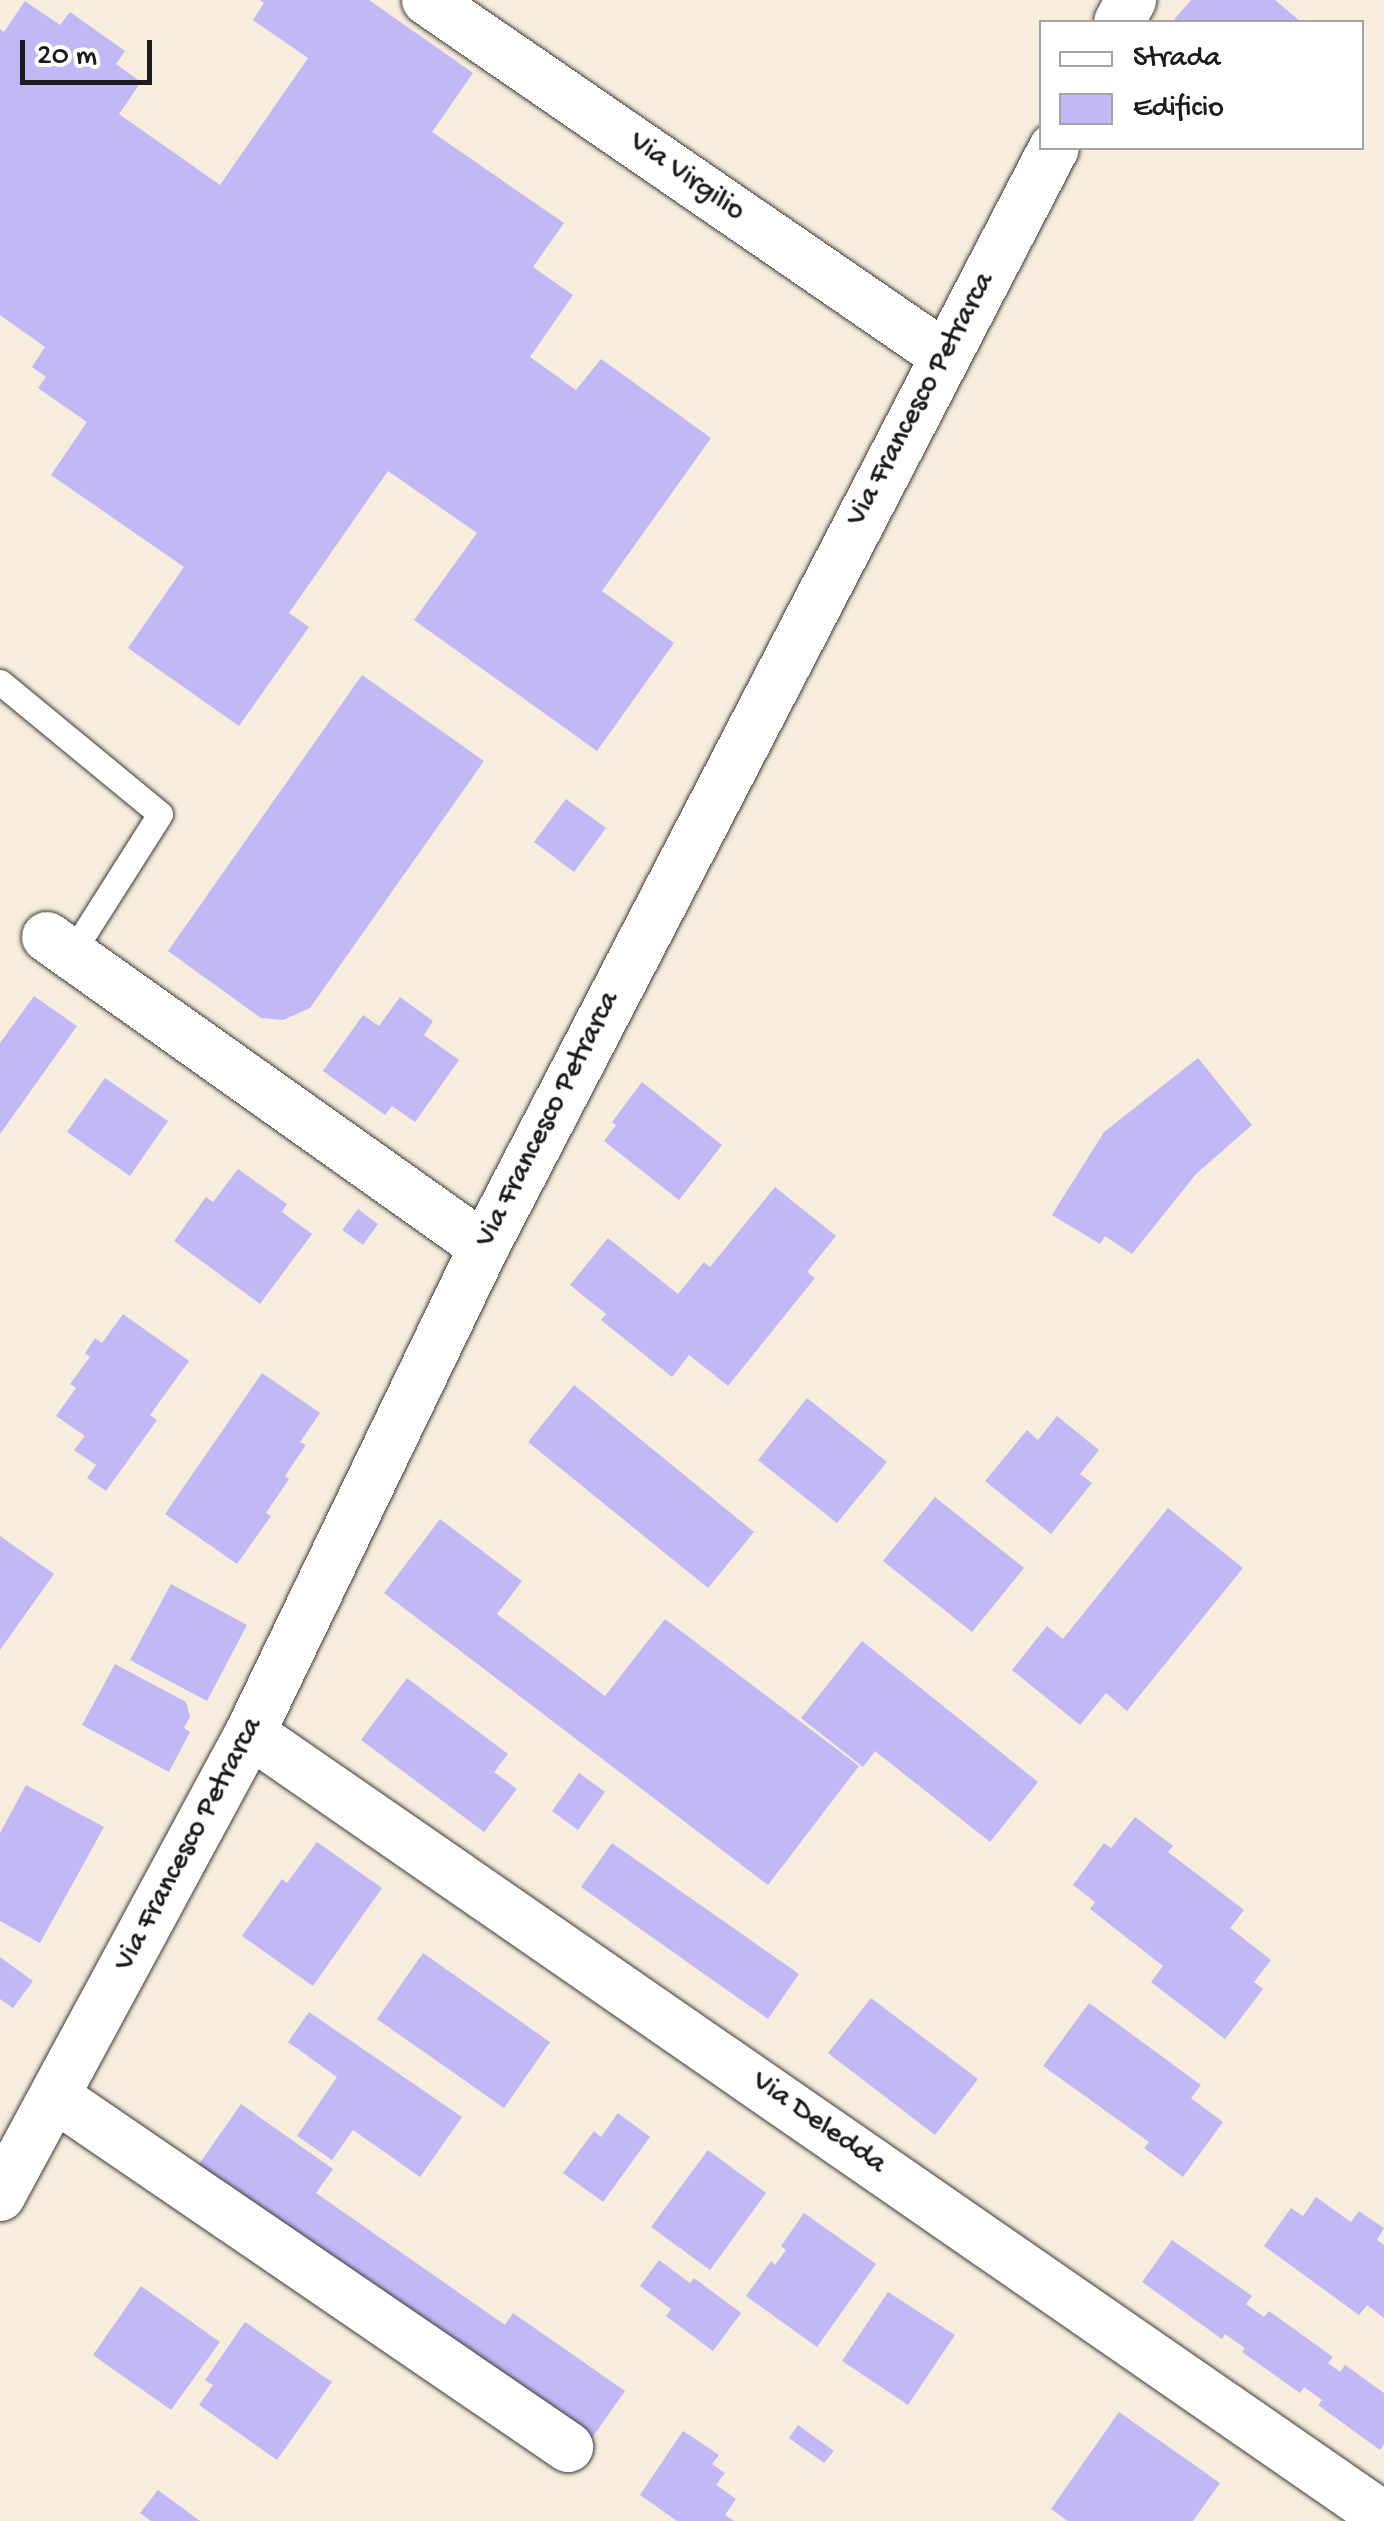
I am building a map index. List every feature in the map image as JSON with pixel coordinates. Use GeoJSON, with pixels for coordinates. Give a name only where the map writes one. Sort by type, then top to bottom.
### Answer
{"type":"FeatureCollection","features":[{"type":"Feature","properties":{"kind":"street","name":"Via Virgilio"},"geometry":{"type":"LineString","coordinates":[[427,0],[944,356]]}},
{"type":"Feature","properties":{"kind":"street","name":"Via Francesco Petrarca"},"geometry":{"type":"LineString","coordinates":[[3,2183],[57,2098],[250,1733],[484,1247],[1053,150]]}},
{"type":"Feature","properties":{"kind":"street"},"geometry":{"type":"LineString","coordinates":[[59,946],[484,1247]]}},
{"type":"Feature","properties":{"kind":"street","name":"Via Deledda"},"geometry":{"type":"LineString","coordinates":[[250,1733],[1384,2517]]}},
{"type":"Feature","properties":{"kind":"street"},"geometry":{"type":"LineString","coordinates":[[57,2098],[568,2446]]}},
{"type":"Feature","properties":{"kind":"lane"},"geometry":{"type":"LineString","coordinates":[[0,682],[160,814],[59,946]]}},
{"type":"Feature","properties":{"kind":"building"},"geometry":{"type":"Polygon","coordinates":[[[260,0],[369,0],[473,73],[432,132],[564,223],[533,267],[573,295],[530,357],[576,390],[601,359],[711,438],[602,591],[674,643],[597,751],[414,620],[477,533],[388,471],[289,613],[309,627],[239,726],[128,648],[184,567],[51,475],[87,422],[38,388],[46,377],[32,367],[45,347],[0,315],[0,29],[4,32],[25,1],[60,25],[70,12],[125,51],[116,64],[141,82],[119,114],[220,185],[308,58],[253,20],[264,3],[260,0]]]}},
{"type":"Feature","properties":{"kind":"building"},"geometry":{"type":"Polygon","coordinates":[[[1191,0],[1275,0],[1299,20],[1174,20],[1191,0]]]}},
{"type":"Feature","properties":{"kind":"building"},"geometry":{"type":"Polygon","coordinates":[[[362,675],[484,761],[310,1008],[283,1020],[261,1018],[168,951],[362,675]]]}},
{"type":"Feature","properties":{"kind":"building"},"geometry":{"type":"Polygon","coordinates":[[[566,799],[606,828],[574,872],[534,842],[566,799]]]}},
{"type":"Feature","properties":{"kind":"building"},"geometry":{"type":"Polygon","coordinates":[[[34,996],[77,1026],[0,1134],[0,1043],[34,996]]]}},
{"type":"Feature","properties":{"kind":"building"},"geometry":{"type":"Polygon","coordinates":[[[400,997],[433,1021],[424,1035],[459,1060],[415,1122],[392,1106],[385,1115],[323,1071],[363,1015],[379,1026],[400,997]]]}},
{"type":"Feature","properties":{"kind":"building"},"geometry":{"type":"Polygon","coordinates":[[[1198,1058],[1252,1125],[1196,1174],[1132,1254],[1105,1236],[1100,1244],[1052,1215],[1104,1132],[1198,1058]]]}},
{"type":"Feature","properties":{"kind":"building"},"geometry":{"type":"Polygon","coordinates":[[[105,1078],[168,1121],[130,1176],[67,1132],[105,1078]]]}},
{"type":"Feature","properties":{"kind":"building"},"geometry":{"type":"Polygon","coordinates":[[[642,1082],[722,1145],[679,1200],[604,1141],[616,1125],[612,1122],[642,1082]]]}},
{"type":"Feature","properties":{"kind":"building"},"geometry":{"type":"Polygon","coordinates":[[[238,1169],[287,1204],[282,1212],[312,1234],[260,1304],[174,1241],[206,1197],[213,1202],[238,1169]]]}},
{"type":"Feature","properties":{"kind":"building"},"geometry":{"type":"Polygon","coordinates":[[[775,1187],[836,1236],[807,1272],[815,1278],[728,1386],[689,1355],[672,1377],[601,1320],[606,1314],[570,1285],[608,1238],[678,1294],[704,1262],[710,1267],[775,1187]]]}},
{"type":"Feature","properties":{"kind":"building"},"geometry":{"type":"Polygon","coordinates":[[[358,1209],[378,1224],[363,1245],[342,1230],[358,1209]]]}},
{"type":"Feature","properties":{"kind":"building"},"geometry":{"type":"Polygon","coordinates":[[[123,1314],[189,1361],[150,1415],[157,1420],[106,1491],[87,1478],[96,1465],[74,1450],[85,1436],[56,1416],[76,1388],[70,1384],[90,1357],[85,1353],[95,1338],[102,1343],[123,1314]]]}},
{"type":"Feature","properties":{"kind":"building"},"geometry":{"type":"Polygon","coordinates":[[[262,1373],[320,1413],[300,1442],[306,1445],[285,1476],[289,1479],[266,1513],[271,1516],[237,1564],[165,1514],[262,1373]]]}},
{"type":"Feature","properties":{"kind":"building"},"geometry":{"type":"Polygon","coordinates":[[[574,1385],[754,1532],[708,1588],[528,1442],[574,1385]]]}},
{"type":"Feature","properties":{"kind":"building"},"geometry":{"type":"Polygon","coordinates":[[[807,1398],[887,1462],[837,1523],[758,1460],[807,1398]]]}},
{"type":"Feature","properties":{"kind":"building"},"geometry":{"type":"Polygon","coordinates":[[[1057,1416],[1099,1450],[1080,1474],[1092,1483],[1051,1534],[985,1481],[1027,1430],[1038,1440],[1057,1416]]]}},
{"type":"Feature","properties":{"kind":"building"},"geometry":{"type":"Polygon","coordinates":[[[935,1497],[1024,1568],[972,1632],[883,1561],[935,1497]]]}},
{"type":"Feature","properties":{"kind":"building"},"geometry":{"type":"Polygon","coordinates":[[[1168,1508],[1243,1568],[1127,1711],[1106,1693],[1080,1725],[1012,1670],[1047,1626],[1063,1639],[1168,1508]]]}},
{"type":"Feature","properties":{"kind":"building"},"geometry":{"type":"Polygon","coordinates":[[[440,1519],[522,1581],[497,1614],[605,1696],[665,1619],[859,1766],[768,1885],[384,1593],[440,1519]]]}},
{"type":"Feature","properties":{"kind":"building"},"geometry":{"type":"Polygon","coordinates":[[[0,1536],[54,1574],[0,1650],[0,1536]]]}},
{"type":"Feature","properties":{"kind":"building"},"geometry":{"type":"Polygon","coordinates":[[[171,1584],[247,1625],[207,1701],[130,1660],[171,1584]]]}},
{"type":"Feature","properties":{"kind":"building"},"geometry":{"type":"Polygon","coordinates":[[[862,1641],[1038,1782],[990,1842],[875,1751],[863,1767],[801,1718],[862,1641]]]}},
{"type":"Feature","properties":{"kind":"building"},"geometry":{"type":"Polygon","coordinates":[[[115,1664],[186,1702],[190,1717],[184,1728],[190,1732],[169,1772],[82,1725],[115,1664]]]}},
{"type":"Feature","properties":{"kind":"building"},"geometry":{"type":"Polygon","coordinates":[[[407,1678],[508,1754],[494,1772],[517,1789],[484,1832],[361,1740],[407,1678]]]}},
{"type":"Feature","properties":{"kind":"building"},"geometry":{"type":"Polygon","coordinates":[[[579,1773],[605,1792],[578,1830],[552,1811],[579,1773]]]}},
{"type":"Feature","properties":{"kind":"building"},"geometry":{"type":"Polygon","coordinates":[[[26,1785],[104,1827],[40,1943],[0,1921],[0,1833],[26,1785]]]}},
{"type":"Feature","properties":{"kind":"building"},"geometry":{"type":"Polygon","coordinates":[[[1135,1817],[1173,1846],[1168,1852],[1244,1910],[1230,1928],[1271,1960],[1254,1982],[1263,1989],[1225,2039],[1151,1982],[1163,1966],[1090,1909],[1095,1902],[1073,1885],[1104,1843],[1111,1848],[1135,1817]]]}},
{"type":"Feature","properties":{"kind":"building"},"geometry":{"type":"Polygon","coordinates":[[[317,1842],[382,1888],[313,1986],[242,1936],[282,1879],[287,1883],[317,1842]]]}},
{"type":"Feature","properties":{"kind":"building"},"geometry":{"type":"Polygon","coordinates":[[[612,1843],[799,1974],[768,2019],[581,1887],[612,1843]]]}},
{"type":"Feature","properties":{"kind":"building"},"geometry":{"type":"Polygon","coordinates":[[[423,1953],[550,2042],[504,2108],[377,2019],[423,1953]]]}},
{"type":"Feature","properties":{"kind":"building"},"geometry":{"type":"Polygon","coordinates":[[[0,1957],[33,1981],[13,2008],[0,1999],[0,1957]]]}},
{"type":"Feature","properties":{"kind":"building"},"geometry":{"type":"Polygon","coordinates":[[[871,1998],[978,2079],[935,2135],[828,2053],[871,1998]]]}},
{"type":"Feature","properties":{"kind":"building"},"geometry":{"type":"Polygon","coordinates":[[[1089,2003],[1201,2085],[1191,2098],[1223,2122],[1183,2177],[1144,2148],[1149,2142],[1043,2066],[1089,2003]]]}},
{"type":"Feature","properties":{"kind":"building"},"geometry":{"type":"Polygon","coordinates":[[[309,2012],[462,2117],[420,2177],[353,2130],[332,2160],[297,2136],[337,2077],[288,2042],[309,2012]]]}},
{"type":"Feature","properties":{"kind":"building"},"geometry":{"type":"Polygon","coordinates":[[[241,2104],[333,2169],[316,2193],[505,2325],[513,2313],[625,2391],[592,2438],[292,2228],[195,2170],[241,2104]]]}},
{"type":"Feature","properties":{"kind":"building"},"geometry":{"type":"Polygon","coordinates":[[[618,2113],[650,2137],[603,2202],[563,2173],[594,2131],[601,2137],[618,2113]]]}},
{"type":"Feature","properties":{"kind":"building"},"geometry":{"type":"Polygon","coordinates":[[[708,2150],[766,2193],[710,2270],[651,2227],[708,2150]]]}},
{"type":"Feature","properties":{"kind":"building"},"geometry":{"type":"Polygon","coordinates":[[[1316,2197],[1351,2222],[1359,2211],[1384,2228],[1377,2240],[1384,2245],[1384,2318],[1367,2305],[1359,2315],[1264,2246],[1291,2208],[1303,2216],[1316,2197]]]}},
{"type":"Feature","properties":{"kind":"building"},"geometry":{"type":"Polygon","coordinates":[[[804,2213],[876,2264],[817,2347],[746,2296],[771,2261],[775,2265],[786,2250],[781,2246],[804,2213]]]}},
{"type":"Feature","properties":{"kind":"building"},"geometry":{"type":"Polygon","coordinates":[[[1172,2240],[1252,2296],[1246,2304],[1264,2317],[1269,2311],[1333,2357],[1328,2363],[1340,2372],[1345,2365],[1384,2393],[1384,2444],[1380,2450],[1318,2405],[1322,2400],[1304,2387],[1300,2393],[1242,2352],[1245,2348],[1225,2334],[1222,2339],[1142,2282],[1172,2240]]]}},
{"type":"Feature","properties":{"kind":"building"},"geometry":{"type":"Polygon","coordinates":[[[659,2260],[690,2283],[694,2278],[741,2313],[713,2351],[666,2316],[671,2309],[640,2286],[659,2260]]]}},
{"type":"Feature","properties":{"kind":"building"},"geometry":{"type":"Polygon","coordinates":[[[141,2286],[220,2342],[171,2410],[93,2355],[141,2286]]]}},
{"type":"Feature","properties":{"kind":"building"},"geometry":{"type":"Polygon","coordinates":[[[888,2292],[955,2335],[908,2405],[842,2361],[888,2292]]]}},
{"type":"Feature","properties":{"kind":"building"},"geometry":{"type":"Polygon","coordinates":[[[245,2322],[332,2382],[277,2460],[199,2405],[213,2385],[205,2380],[245,2322]]]}},
{"type":"Feature","properties":{"kind":"building"},"geometry":{"type":"Polygon","coordinates":[[[1119,2412],[1220,2483],[1193,2521],[1068,2521],[1051,2509],[1119,2412]]]}},
{"type":"Feature","properties":{"kind":"building"},"geometry":{"type":"Polygon","coordinates":[[[798,2425],[834,2451],[824,2463],[789,2438],[798,2425]]]}},
{"type":"Feature","properties":{"kind":"building"},"geometry":{"type":"Polygon","coordinates":[[[683,2431],[719,2455],[712,2464],[725,2473],[716,2485],[736,2499],[725,2515],[734,2521],[677,2521],[640,2495],[683,2431]]]}},
{"type":"Feature","properties":{"kind":"building"},"geometry":{"type":"Polygon","coordinates":[[[158,2490],[200,2521],[151,2521],[140,2513],[158,2490]]]}}]}
